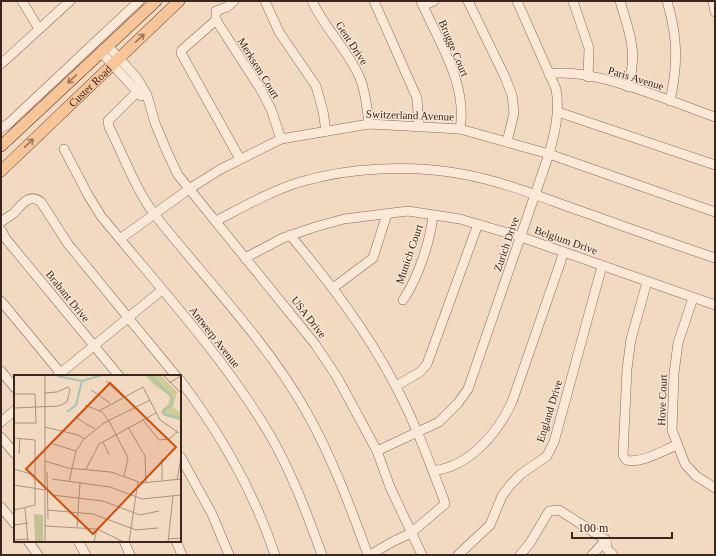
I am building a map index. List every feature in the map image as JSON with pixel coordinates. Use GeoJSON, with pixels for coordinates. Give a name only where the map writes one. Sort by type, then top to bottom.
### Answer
{"type":"FeatureCollection","features":[{"type":"Feature","properties":{"kind":"main road","name":"Custer Road"},"geometry":{"type":"LineString","coordinates":[[1,146],[156,1]]}},
{"type":"Feature","properties":{"kind":"main road","name":"Custer Road"},"geometry":{"type":"LineString","coordinates":[[1,171],[179,1]]}},
{"type":"Feature","properties":{"kind":"street"},"geometry":{"type":"LineString","coordinates":[[22,1],[39,29]]}},
{"type":"Feature","properties":{"kind":"street"},"geometry":{"type":"LineString","coordinates":[[1,51],[4,62],[70,1]]}},
{"type":"Feature","properties":{"kind":"street"},"geometry":{"type":"LineString","coordinates":[[1,128],[8,124],[139,1]]}},
{"type":"Feature","properties":{"kind":"street"},"geometry":{"type":"LineString","coordinates":[[234,1],[216,15],[182,50],[181,53],[240,159]]}},
{"type":"Feature","properties":{"kind":"street"},"geometry":{"type":"LineString","coordinates":[[265,1],[279,32],[316,86],[323,111],[326,131]]}},
{"type":"Feature","properties":{"kind":"street","name":"Gent Drive"},"geometry":{"type":"LineString","coordinates":[[312,1],[318,13],[351,61],[360,79],[366,98],[369,124]]}},
{"type":"Feature","properties":{"kind":"street"},"geometry":{"type":"LineString","coordinates":[[374,1],[417,98],[419,126]]}},
{"type":"Feature","properties":{"kind":"street"},"geometry":{"type":"LineString","coordinates":[[422,3],[434,1]]}},
{"type":"Feature","properties":{"kind":"street"},"geometry":{"type":"LineString","coordinates":[[468,1],[505,77],[512,95],[514,113],[507,142]]}},
{"type":"Feature","properties":{"kind":"street","name":"Zurich Drive"},"geometry":{"type":"LineString","coordinates":[[377,451],[439,422],[451,412],[468,389],[549,154],[558,112],[556,89],[517,1]]}},
{"type":"Feature","properties":{"kind":"street"},"geometry":{"type":"LineString","coordinates":[[573,1],[589,48],[588,77]]}},
{"type":"Feature","properties":{"kind":"street"},"geometry":{"type":"LineString","coordinates":[[620,1],[634,53],[632,72],[628,87]]}},
{"type":"Feature","properties":{"kind":"street"},"geometry":{"type":"LineString","coordinates":[[667,1],[675,28],[677,58],[670,102]]}},
{"type":"Feature","properties":{"kind":"street"},"geometry":{"type":"LineString","coordinates":[[713,1],[715,12]]}},
{"type":"Feature","properties":{"kind":"street","name":"Brugge Court"},"geometry":{"type":"LineString","coordinates":[[422,3],[455,77],[462,111],[460,129]]}},
{"type":"Feature","properties":{"kind":"street","name":"Merksem Court"},"geometry":{"type":"LineString","coordinates":[[216,15],[271,109],[281,139]]}},
{"type":"Feature","properties":{"kind":"street","name":"USA Drive"},"geometry":{"type":"LineString","coordinates":[[104,49],[115,61],[152,110]]}},
{"type":"Feature","properties":{"kind":"street","name":"USA Drive"},"geometry":{"type":"LineString","coordinates":[[115,61],[137,78],[147,95],[167,152],[178,174],[315,344],[337,377],[377,451],[390,487],[422,555]]}},
{"type":"Feature","properties":{"kind":"street","name":"Paris Avenue"},"geometry":{"type":"LineString","coordinates":[[549,74],[570,72],[628,87],[670,102],[714,115]]}},
{"type":"Feature","properties":{"kind":"street"},"geometry":{"type":"LineString","coordinates":[[137,92],[108,121],[109,127],[125,162],[154,214],[264,348],[306,410],[339,475],[369,555],[411,533],[445,504],[418,432],[396,386],[333,288],[290,235]]}},
{"type":"Feature","properties":{"kind":"street"},"geometry":{"type":"LineString","coordinates":[[558,112],[715,165]]}},
{"type":"Feature","properties":{"kind":"street","name":"Switzerland Avenue"},"geometry":{"type":"LineString","coordinates":[[120,239],[189,189],[240,159],[281,139],[369,124],[460,129],[549,154],[715,212]]}},
{"type":"Feature","properties":{"kind":"street","name":"Antwerp Avenue"},"geometry":{"type":"LineString","coordinates":[[64,149],[88,195],[101,216],[233,380],[270,436],[293,480],[322,555]]}},
{"type":"Feature","properties":{"kind":"street"},"geometry":{"type":"LineString","coordinates":[[216,221],[274,192],[300,182],[352,172],[390,169],[435,171],[463,175],[535,195],[715,258]]}},
{"type":"Feature","properties":{"kind":"street"},"geometry":{"type":"LineString","coordinates":[[1,222],[13,214],[29,199],[36,198],[68,244],[175,375]]}},
{"type":"Feature","properties":{"kind":"street","name":"Belgium Drive"},"geometry":{"type":"LineString","coordinates":[[245,258],[290,235],[344,219],[408,211],[460,219],[521,237],[715,305]]}},
{"type":"Feature","properties":{"kind":"street"},"geometry":{"type":"LineString","coordinates":[[333,288],[373,258],[386,214]]}},
{"type":"Feature","properties":{"kind":"street","name":"Munich Court"},"geometry":{"type":"LineString","coordinates":[[403,300],[411,289],[431,232],[433,216]]}},
{"type":"Feature","properties":{"kind":"street"},"geometry":{"type":"LineString","coordinates":[[396,386],[420,372],[427,364],[478,224]]}},
{"type":"Feature","properties":{"kind":"street","name":"Brabant Drive"},"geometry":{"type":"LineString","coordinates":[[1,230],[6,239],[118,375]]}},
{"type":"Feature","properties":{"kind":"street"},"geometry":{"type":"LineString","coordinates":[[433,472],[446,470],[460,463],[486,442],[504,420],[512,402],[564,252]]}},
{"type":"Feature","properties":{"kind":"street","name":"England Drive"},"geometry":{"type":"LineString","coordinates":[[458,555],[490,525],[502,496],[511,484],[521,474],[547,456],[554,442],[602,266]]}},
{"type":"Feature","properties":{"kind":"street"},"geometry":{"type":"LineString","coordinates":[[647,282],[631,339],[627,369],[623,455],[626,460],[632,461],[648,457],[677,445]]}},
{"type":"Feature","properties":{"kind":"street"},"geometry":{"type":"LineString","coordinates":[[1,301],[60,375],[162,290]]}},
{"type":"Feature","properties":{"kind":"street","name":"Hove Court"},"geometry":{"type":"LineString","coordinates":[[692,298],[678,343],[674,373],[672,430],[685,464],[696,476],[714,487]]}},
{"type":"Feature","properties":{"kind":"street"},"geometry":{"type":"LineString","coordinates":[[1,371],[14,387]]}},
{"type":"Feature","properties":{"kind":"street"},"geometry":{"type":"LineString","coordinates":[[181,381],[216,432],[254,501],[274,555]]}},
{"type":"Feature","properties":{"kind":"street"},"geometry":{"type":"LineString","coordinates":[[1,422],[14,411]]}},
{"type":"Feature","properties":{"kind":"street"},"geometry":{"type":"LineString","coordinates":[[1,437],[14,453]]}},
{"type":"Feature","properties":{"kind":"street"},"geometry":{"type":"LineString","coordinates":[[181,458],[212,514],[229,555]]}},
{"type":"Feature","properties":{"kind":"street"},"geometry":{"type":"LineString","coordinates":[[1,507],[14,523]]}},
{"type":"Feature","properties":{"kind":"street"},"geometry":{"type":"LineString","coordinates":[[520,555],[530,543],[549,511],[554,510],[559,510],[606,540]]}},
{"type":"Feature","properties":{"kind":"street"},"geometry":{"type":"LineString","coordinates":[[592,555],[606,540]]}},
{"type":"Feature","properties":{"kind":"street"},"geometry":{"type":"LineString","coordinates":[[606,540],[607,549],[612,555]]}},
{"type":"Feature","properties":{"kind":"street"},"geometry":{"type":"LineString","coordinates":[[29,542],[35,554]]}},
{"type":"Feature","properties":{"kind":"street"},"geometry":{"type":"LineString","coordinates":[[79,542],[86,555]]}},
{"type":"Feature","properties":{"kind":"street"},"geometry":{"type":"LineString","coordinates":[[124,542],[130,555]]}},
{"type":"Feature","properties":{"kind":"street"},"geometry":{"type":"LineString","coordinates":[[176,542],[182,555]]}}]}
